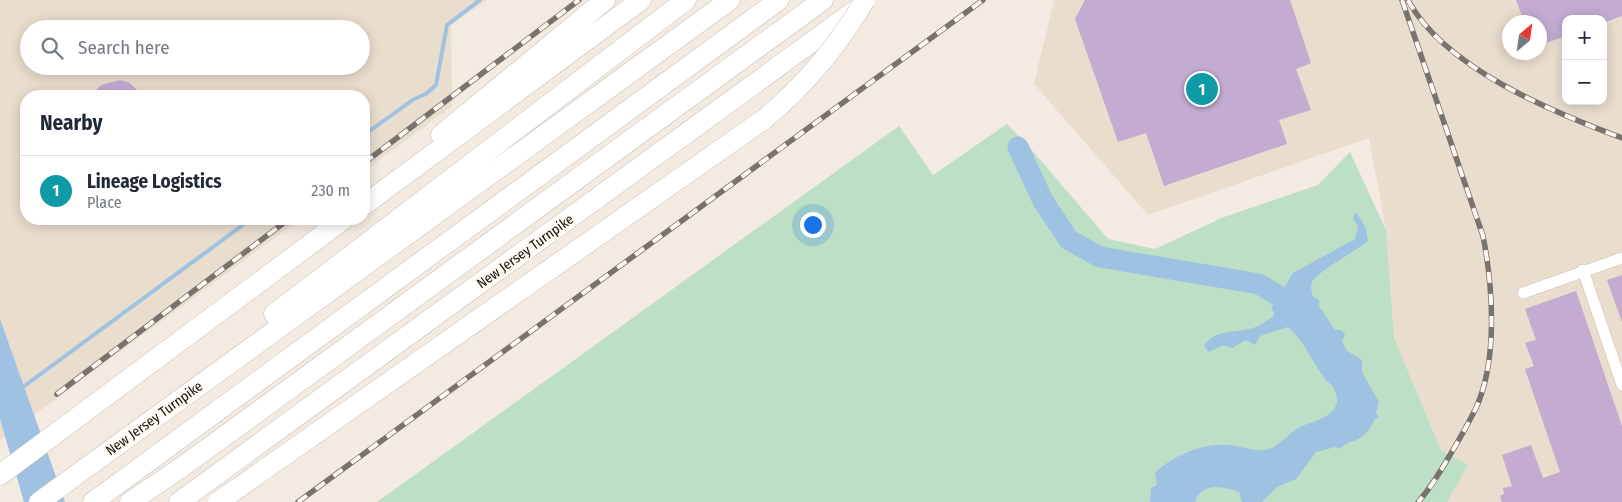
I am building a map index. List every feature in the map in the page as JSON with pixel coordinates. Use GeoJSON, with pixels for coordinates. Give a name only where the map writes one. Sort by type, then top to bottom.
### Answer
{"type":"FeatureCollection","features":[{"type":"Feature","properties":{"kind":"highway"},"geometry":{"type":"LineString","coordinates":[[370,198],[460,118],[606,0]]}},
{"type":"Feature","properties":{"kind":"highway"},"geometry":{"type":"LineString","coordinates":[[370,199],[641,0]]}},
{"type":"Feature","properties":{"kind":"highway"},"geometry":{"type":"LineString","coordinates":[[366,255],[686,0]]}},
{"type":"Feature","properties":{"kind":"highway","name":"New Jersey Turnpike"},"geometry":{"type":"LineString","coordinates":[[39,502],[198,386],[366,255],[730,0]]}},
{"type":"Feature","properties":{"kind":"highway"},"geometry":{"type":"LineString","coordinates":[[93,502],[780,0]]}},
{"type":"Feature","properties":{"kind":"highway"},"geometry":{"type":"LineString","coordinates":[[130,502],[182,467],[823,0]]}},
{"type":"Feature","properties":{"kind":"highway"},"geometry":{"type":"LineString","coordinates":[[218,502],[763,120],[790,99],[812,76],[835,47],[865,0]]}},
{"type":"Feature","properties":{"kind":"highway","name":"New Jersey Turnpike"},"geometry":{"type":"LineString","coordinates":[[179,502],[870,0]]}},
{"type":"Feature","properties":{"kind":"highway"},"geometry":{"type":"LineString","coordinates":[[0,475],[336,225]]}},
{"type":"Feature","properties":{"kind":"street"},"geometry":{"type":"LineString","coordinates":[[1523,293],[1583,270],[1622,258]]}},
{"type":"Feature","properties":{"kind":"street"},"geometry":{"type":"LineString","coordinates":[[1583,270],[1622,385]]}},
{"type":"Feature","properties":{"kind":"shaded area"},"geometry":{"type":"Polygon","coordinates":[[[0,0],[487,0],[451,25],[452,106],[370,167],[370,90],[20,90],[20,225],[292,225],[0,440],[0,0]]]}},
{"type":"Feature","properties":{"kind":"shaded area"},"geometry":{"type":"Polygon","coordinates":[[[1054,0],[1622,0],[1622,502],[1447,502],[1468,465],[1441,450],[1394,338],[1386,230],[1369,138],[1148,215],[1034,84],[1054,0]]]}},
{"type":"Feature","properties":{"kind":"green space"},"geometry":{"type":"Polygon","coordinates":[[[1007,124],[1031,149],[1108,239],[1155,249],[1224,217],[1318,185],[1350,152],[1386,230],[1394,338],[1441,450],[1468,465],[1447,502],[377,502],[899,126],[933,175],[1007,124]]]}},
{"type":"Feature","properties":{"kind":"water"},"geometry":{"type":"Polygon","coordinates":[[[1356,212],[1366,228],[1368,241],[1316,277],[1312,282],[1311,290],[1313,297],[1319,300],[1319,306],[1335,330],[1341,330],[1345,334],[1342,341],[1347,351],[1362,360],[1362,372],[1379,402],[1376,413],[1379,417],[1375,419],[1368,431],[1360,438],[1339,449],[1335,447],[1316,452],[1296,479],[1277,487],[1262,502],[1242,502],[1239,492],[1213,487],[1202,491],[1195,502],[1150,502],[1151,488],[1157,485],[1155,473],[1179,456],[1198,448],[1218,445],[1233,445],[1255,450],[1270,449],[1300,427],[1331,413],[1337,403],[1333,388],[1324,378],[1303,344],[1288,327],[1260,336],[1255,345],[1246,340],[1232,348],[1223,345],[1209,352],[1204,346],[1219,334],[1253,328],[1274,316],[1274,312],[1271,309],[1293,273],[1355,239],[1358,226],[1353,218],[1356,212]]]}},
{"type":"Feature","properties":{"kind":"water"},"geometry":{"type":"Polygon","coordinates":[[[0,319],[65,502],[24,502],[0,419],[0,319]]]}},
{"type":"Feature","properties":{"kind":"building"},"geometry":{"type":"Polygon","coordinates":[[[1085,0],[1290,0],[1311,63],[1296,69],[1311,110],[1279,120],[1287,144],[1164,186],[1146,133],[1118,142],[1075,19],[1085,0]]]}},
{"type":"Feature","properties":{"kind":"building"},"geometry":{"type":"Polygon","coordinates":[[[1516,0],[1622,0],[1622,16],[1607,22],[1607,15],[1562,15],[1562,37],[1547,43],[1547,15],[1521,15],[1516,0]]]}},
{"type":"Feature","properties":{"kind":"building"},"geometry":{"type":"Polygon","coordinates":[[[120,80],[130,83],[137,90],[96,90],[101,85],[120,80]]]}},
{"type":"Feature","properties":{"kind":"building"},"geometry":{"type":"Polygon","coordinates":[[[1622,275],[1622,322],[1607,280],[1622,275]]]}},
{"type":"Feature","properties":{"kind":"building"},"geometry":{"type":"Polygon","coordinates":[[[1576,291],[1622,426],[1622,502],[1502,502],[1500,496],[1504,494],[1503,488],[1512,486],[1502,455],[1531,445],[1543,478],[1560,472],[1525,369],[1534,366],[1525,343],[1536,340],[1525,309],[1576,291]]]}},
{"type":"Feature","properties":{"kind":"waterway"},"geometry":{"type":"LineString","coordinates":[[370,131],[414,99],[426,94],[436,85],[447,25],[480,0]]}},
{"type":"Feature","properties":{"kind":"waterway"},"geometry":{"type":"LineString","coordinates":[[1018,147],[1043,201],[1069,240],[1100,257],[1259,284],[1292,304],[1300,313]]}},
{"type":"Feature","properties":{"kind":"waterway"},"geometry":{"type":"LineString","coordinates":[[23,387],[243,225]]}},
{"type":"Feature","properties":{"kind":"railway"},"geometry":{"type":"LineString","coordinates":[[370,158],[579,0]]}},
{"type":"Feature","properties":{"kind":"railway"},"geometry":{"type":"LineString","coordinates":[[298,502],[983,0]]}},
{"type":"Feature","properties":{"kind":"railway"},"geometry":{"type":"LineString","coordinates":[[1402,0],[1483,236],[1489,278],[1492,323],[1488,368],[1476,408],[1435,480],[1418,502]]}},
{"type":"Feature","properties":{"kind":"railway"},"geometry":{"type":"LineString","coordinates":[[1408,0],[1425,24],[1447,47],[1473,67],[1533,101],[1622,138]]}},
{"type":"Feature","properties":{"kind":"railway"},"geometry":{"type":"LineString","coordinates":[[57,394],[281,225]]}},
{"type":"Feature","properties":{"kind":"place","name":"Lineage Logistics"},"geometry":{"type":"Point","coordinates":[1202,89]}}]}
